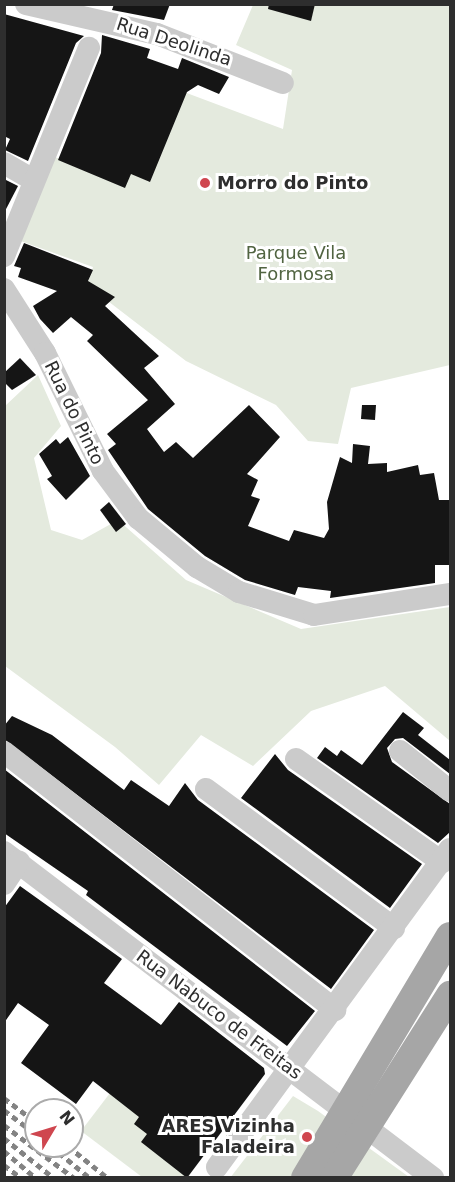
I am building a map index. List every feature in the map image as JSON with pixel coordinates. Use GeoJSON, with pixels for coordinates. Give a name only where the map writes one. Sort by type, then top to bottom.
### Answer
{"type":"FeatureCollection","features":[{"type":"Feature","properties":{"kind":"main road"},"geometry":{"type":"LineString","coordinates":[[305,1178],[450,936]]}},
{"type":"Feature","properties":{"kind":"main road"},"geometry":{"type":"LineString","coordinates":[[334,1178],[450,994]]}},
{"type":"Feature","properties":{"kind":"street","name":"Rua Deolinda"},"geometry":{"type":"LineString","coordinates":[[26,4],[157,34],[283,83]]}},
{"type":"Feature","properties":{"kind":"street"},"geometry":{"type":"LineString","coordinates":[[4,256],[89,48]]}},
{"type":"Feature","properties":{"kind":"street"},"geometry":{"type":"LineString","coordinates":[[4,163],[34,180]]}},
{"type":"Feature","properties":{"kind":"street","name":"Rua do Pinto"},"geometry":{"type":"LineString","coordinates":[[4,289],[45,353],[103,471],[138,518],[197,567],[238,592],[314,615],[450,594]]}},
{"type":"Feature","properties":{"kind":"street"},"geometry":{"type":"LineString","coordinates":[[4,752],[336,1010]]}},
{"type":"Feature","properties":{"kind":"street"},"geometry":{"type":"LineString","coordinates":[[400,752],[450,790]]}},
{"type":"Feature","properties":{"kind":"street"},"geometry":{"type":"LineString","coordinates":[[217,1167],[336,1010],[446,855],[296,759]]}},
{"type":"Feature","properties":{"kind":"street"},"geometry":{"type":"LineString","coordinates":[[206,789],[394,928]]}},
{"type":"Feature","properties":{"kind":"street"},"geometry":{"type":"LineString","coordinates":[[4,884],[12,857]]}},
{"type":"Feature","properties":{"kind":"street","name":"Rua Nabuco de Freitas"},"geometry":{"type":"LineString","coordinates":[[12,857],[433,1178]]}},
{"type":"Feature","properties":{"kind":"green space","name":"Parque Vila Formosa"},"geometry":{"type":"Polygon","coordinates":[[[253,5],[450,5],[450,365],[351,388],[338,444],[308,441],[276,405],[186,361],[87,285],[93,267],[15,239],[49,155],[124,181],[168,86],[283,129],[292,70],[236,45],[253,5]]]}},
{"type":"Feature","properties":{"kind":"green space"},"geometry":{"type":"Polygon","coordinates":[[[38,375],[61,426],[34,458],[51,530],[82,540],[118,520],[186,580],[301,629],[450,607],[450,741],[385,686],[311,711],[253,766],[201,735],[159,785],[115,747],[5,666],[5,406],[38,375]]]}},
{"type":"Feature","properties":{"kind":"green space","name":"ARES Vizinha Faladeira"},"geometry":{"type":"Polygon","coordinates":[[[110,1093],[197,1162],[188,1177],[142,1177],[84,1133],[84,1127],[110,1093]]]}},
{"type":"Feature","properties":{"kind":"green space","name":"ARES Vizinha Faladeira"},"geometry":{"type":"Polygon","coordinates":[[[293,1096],[318,1111],[409,1177],[230,1178],[293,1096]]]}},
{"type":"Feature","properties":{"kind":"building"},"geometry":{"type":"Polygon","coordinates":[[[114,4],[170,4],[164,20],[112,10],[114,4]]]}},
{"type":"Feature","properties":{"kind":"building"},"geometry":{"type":"Polygon","coordinates":[[[269,4],[315,4],[311,21],[268,9],[269,4]]]}},
{"type":"Feature","properties":{"kind":"building"},"geometry":{"type":"Polygon","coordinates":[[[4,14],[84,36],[76,43],[28,161],[5,150],[10,139],[4,136],[4,14]]]}},
{"type":"Feature","properties":{"kind":"building"},"geometry":{"type":"Polygon","coordinates":[[[102,35],[150,49],[147,58],[178,69],[182,58],[229,77],[219,94],[198,85],[187,92],[150,182],[131,174],[125,188],[58,160],[101,53],[102,35]]]}},
{"type":"Feature","properties":{"kind":"building"},"geometry":{"type":"Polygon","coordinates":[[[4,179],[18,186],[4,213],[4,179]]]}},
{"type":"Feature","properties":{"kind":"building"},"geometry":{"type":"Polygon","coordinates":[[[24,243],[93,270],[88,281],[115,297],[105,306],[159,356],[144,368],[175,404],[147,429],[164,452],[176,442],[193,458],[249,405],[280,437],[247,474],[258,480],[251,496],[260,499],[248,526],[289,541],[294,530],[324,538],[329,529],[327,502],[340,457],[352,463],[353,444],[370,446],[368,464],[387,463],[387,472],[418,465],[420,475],[434,473],[439,500],[450,500],[450,565],[435,565],[435,583],[330,598],[331,591],[298,587],[295,595],[245,580],[205,556],[148,509],[108,450],[116,444],[107,434],[148,400],[87,341],[93,335],[71,317],[53,333],[40,319],[33,306],[57,291],[18,277],[21,268],[14,266],[24,243]]]}},
{"type":"Feature","properties":{"kind":"building"},"geometry":{"type":"Polygon","coordinates":[[[20,358],[36,375],[12,390],[4,382],[4,373],[20,358]]]}},
{"type":"Feature","properties":{"kind":"building"},"geometry":{"type":"Polygon","coordinates":[[[362,405],[376,405],[375,420],[361,419],[362,405]]]}},
{"type":"Feature","properties":{"kind":"building"},"geometry":{"type":"Polygon","coordinates":[[[68,437],[90,476],[66,500],[47,479],[52,476],[39,454],[56,439],[60,444],[68,437]]]}},
{"type":"Feature","properties":{"kind":"building"},"geometry":{"type":"Polygon","coordinates":[[[109,502],[126,524],[116,532],[100,510],[109,502]]]}},
{"type":"Feature","properties":{"kind":"building"},"geometry":{"type":"Polygon","coordinates":[[[403,712],[424,728],[418,735],[450,760],[450,774],[403,738],[395,739],[387,748],[392,762],[450,804],[450,832],[438,843],[317,758],[325,747],[337,756],[341,750],[362,765],[403,712]]]}},
{"type":"Feature","properties":{"kind":"building"},"geometry":{"type":"Polygon","coordinates":[[[12,716],[52,735],[124,790],[131,780],[169,806],[185,783],[198,800],[374,930],[331,989],[4,739],[4,726],[12,716]]]}},
{"type":"Feature","properties":{"kind":"building"},"geometry":{"type":"Polygon","coordinates":[[[275,754],[288,770],[422,864],[390,908],[241,798],[275,754]]]}},
{"type":"Feature","properties":{"kind":"building"},"geometry":{"type":"Polygon","coordinates":[[[4,769],[315,1011],[287,1046],[86,895],[88,891],[4,833],[4,769]]]}},
{"type":"Feature","properties":{"kind":"building"},"geometry":{"type":"Polygon","coordinates":[[[20,886],[122,959],[104,983],[161,1025],[179,1002],[264,1068],[265,1074],[187,1178],[141,1142],[147,1134],[134,1124],[139,1117],[93,1081],[80,1098],[68,1098],[21,1063],[49,1025],[18,1003],[4,1023],[4,908],[20,886]]]}},
{"type":"Feature","properties":{"kind":"railway"},"geometry":{"type":"LineString","coordinates":[[4,1098],[24,1113]]}},
{"type":"Feature","properties":{"kind":"railway"},"geometry":{"type":"LineString","coordinates":[[4,1110],[24,1125]]}},
{"type":"Feature","properties":{"kind":"railway"},"geometry":{"type":"LineString","coordinates":[[4,1125],[74,1178]]}},
{"type":"Feature","properties":{"kind":"railway"},"geometry":{"type":"LineString","coordinates":[[4,1138],[54,1178]]}},
{"type":"Feature","properties":{"kind":"railway"},"geometry":{"type":"LineString","coordinates":[[4,1151],[36,1178]]}},
{"type":"Feature","properties":{"kind":"railway"},"geometry":{"type":"LineString","coordinates":[[66,1158],[90,1178]]}},
{"type":"Feature","properties":{"kind":"railway"},"geometry":{"type":"LineString","coordinates":[[83,1158],[108,1178]]}},
{"type":"Feature","properties":{"kind":"railway"},"geometry":{"type":"LineString","coordinates":[[4,1165],[21,1178]]}},
{"type":"Feature","properties":{"kind":"place","name":"Morro do Pinto"},"geometry":{"type":"Point","coordinates":[205,183]}},
{"type":"Feature","properties":{"kind":"place","name":"ARES Vizinha Faladeira"},"geometry":{"type":"Point","coordinates":[307,1137]}}]}
